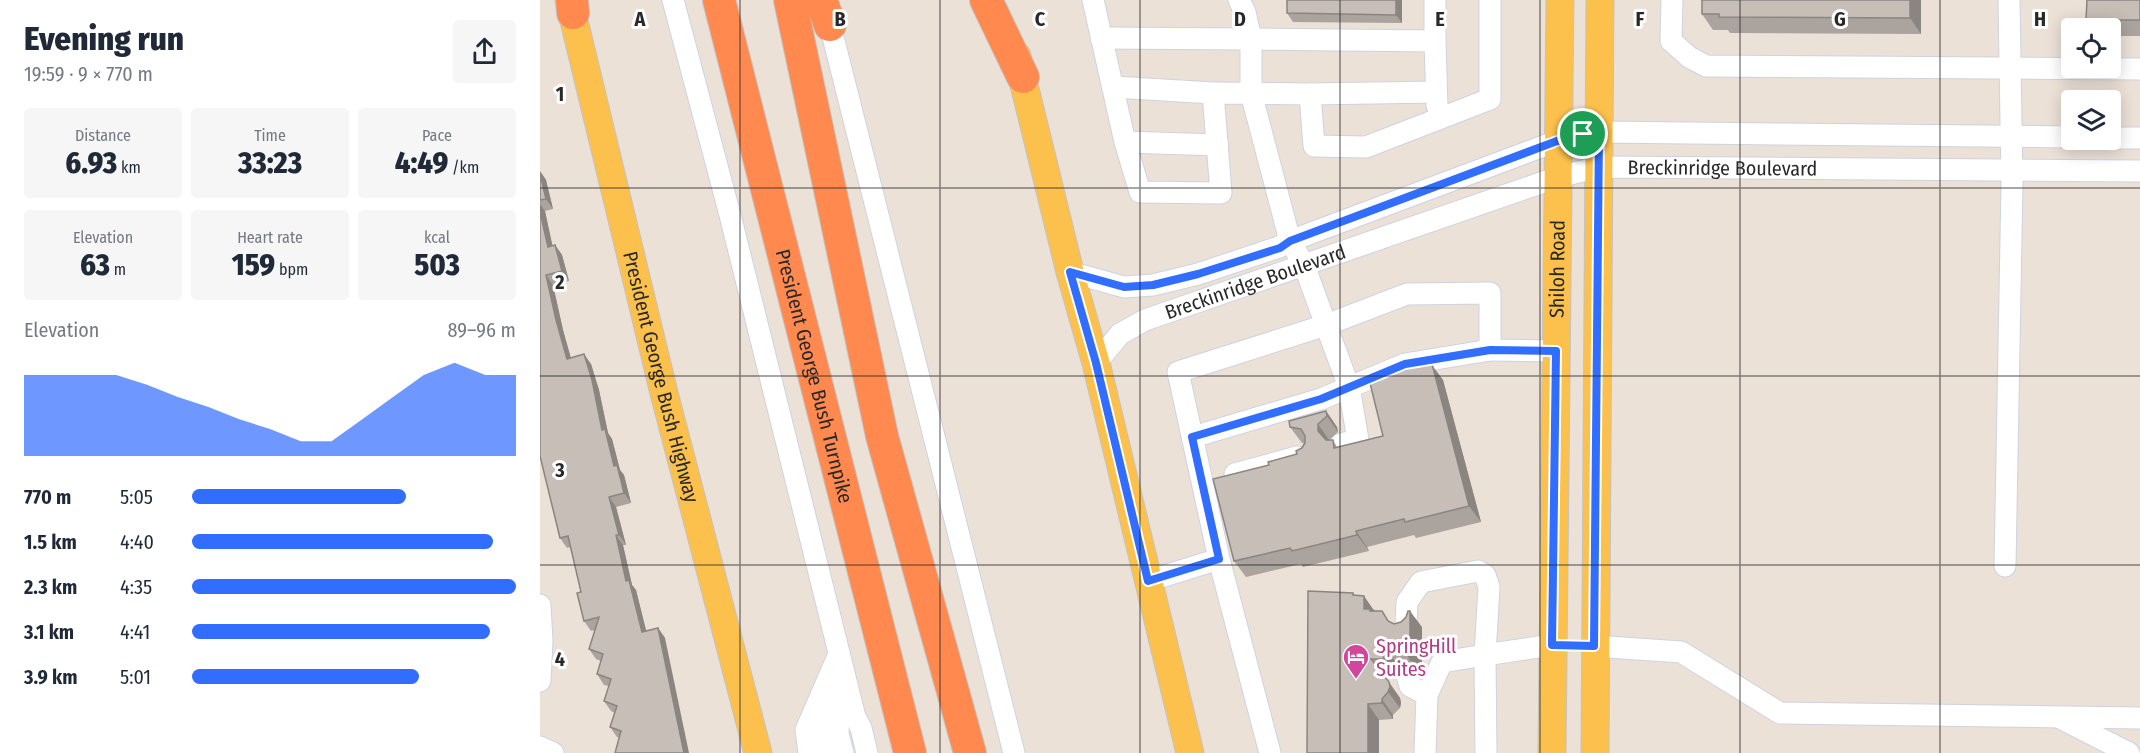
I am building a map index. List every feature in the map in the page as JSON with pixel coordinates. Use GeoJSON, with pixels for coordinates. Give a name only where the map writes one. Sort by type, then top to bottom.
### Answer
{"type":"FeatureCollection","features":[{"type":"Feature","properties":{"kind":"highway","name":"President George Bush Turnpike"},"geometry":{"type":"LineString","coordinates":[[719,0],[910,753]]}},
{"type":"Feature","properties":{"kind":"highway"},"geometry":{"type":"LineString","coordinates":[[790,0],[882,436],[970,753]]}},
{"type":"Feature","properties":{"kind":"highway"},"geometry":{"type":"LineString","coordinates":[[986,0],[1023,77]]}},
{"type":"Feature","properties":{"kind":"main road"},"geometry":{"type":"LineString","coordinates":[[1001,0],[1023,77],[1070,272],[1096,363],[1190,753]]}},
{"type":"Feature","properties":{"kind":"main road","name":"Shiloh Road"},"geometry":{"type":"LineString","coordinates":[[1552,753],[1560,0]]}},
{"type":"Feature","properties":{"kind":"main road","name":"Shiloh Road"},"geometry":{"type":"LineString","coordinates":[[1595,753],[1600,0]]}},
{"type":"Feature","properties":{"kind":"main road","name":"President George Bush Highway"},"geometry":{"type":"LineString","coordinates":[[571,4],[664,393],[758,753]]}},
{"type":"Feature","properties":{"kind":"main road"},"geometry":{"type":"LineString","coordinates":[[1552,645],[1594,646]]}},
{"type":"Feature","properties":{"kind":"street"},"geometry":{"type":"LineString","coordinates":[[673,0],[730,215],[855,717],[855,729],[861,753]]}},
{"type":"Feature","properties":{"kind":"street"},"geometry":{"type":"LineString","coordinates":[[1093,0],[1125,142],[1140,192],[1221,193],[1214,93]]}},
{"type":"Feature","properties":{"kind":"street"},"geometry":{"type":"LineString","coordinates":[[1239,0],[1245,12],[1251,39],[1251,93],[1290,241],[1304,265],[1349,387],[1358,440],[1341,444]]}},
{"type":"Feature","properties":{"kind":"street"},"geometry":{"type":"LineString","coordinates":[[1435,0],[1437,120]]}},
{"type":"Feature","properties":{"kind":"street"},"geometry":{"type":"LineString","coordinates":[[1310,94],[1314,146],[1366,147],[1490,99],[1490,0]]}},
{"type":"Feature","properties":{"kind":"street"},"geometry":{"type":"LineString","coordinates":[[1672,0],[1671,40],[1689,57],[1706,66],[2140,69]]}},
{"type":"Feature","properties":{"kind":"street"},"geometry":{"type":"LineString","coordinates":[[2005,566],[2010,170],[2009,0]]}},
{"type":"Feature","properties":{"kind":"street"},"geometry":{"type":"LineString","coordinates":[[825,13],[1014,753]]}},
{"type":"Feature","properties":{"kind":"street"},"geometry":{"type":"LineString","coordinates":[[1101,38],[1435,40]]}},
{"type":"Feature","properties":{"kind":"street"},"geometry":{"type":"LineString","coordinates":[[1113,87],[1214,93],[1437,92]]}},
{"type":"Feature","properties":{"kind":"street","name":"Breckinridge Boulevard"},"geometry":{"type":"LineString","coordinates":[[1070,272],[1124,287],[1153,285],[1198,274],[1280,248],[1290,241],[1557,141],[1599,132],[2061,137]]}},
{"type":"Feature","properties":{"kind":"street"},"geometry":{"type":"LineString","coordinates":[[2121,138],[2140,138]]}},
{"type":"Feature","properties":{"kind":"street"},"geometry":{"type":"LineString","coordinates":[[1125,142],[1218,145]]}},
{"type":"Feature","properties":{"kind":"street","name":"Breckinridge Boulevard"},"geometry":{"type":"LineString","coordinates":[[1096,363],[1120,334],[1145,320],[1558,177],[1599,167],[2140,171]]}},
{"type":"Feature","properties":{"kind":"street"},"geometry":{"type":"LineString","coordinates":[[1270,753],[1219,559],[1178,372],[1326,325],[1407,294],[1490,293],[1490,350]]}},
{"type":"Feature","properties":{"kind":"street"},"geometry":{"type":"LineString","coordinates":[[1192,437],[1321,399],[1405,364],[1490,350],[1556,351]]}},
{"type":"Feature","properties":{"kind":"street"},"geometry":{"type":"LineString","coordinates":[[1203,484],[1304,455]]}},
{"type":"Feature","properties":{"kind":"street"},"geometry":{"type":"LineString","coordinates":[[1148,581],[1219,559]]}},
{"type":"Feature","properties":{"kind":"street"},"geometry":{"type":"LineString","coordinates":[[1406,627],[1407,602],[1421,582],[1478,572],[1485,575],[1489,587],[1485,655],[1486,753]]}},
{"type":"Feature","properties":{"kind":"street"},"geometry":{"type":"LineString","coordinates":[[540,605],[542,641],[540,681]]}},
{"type":"Feature","properties":{"kind":"street"},"geometry":{"type":"LineString","coordinates":[[1425,753],[1427,695],[1442,662],[1552,645]]}},
{"type":"Feature","properties":{"kind":"street"},"geometry":{"type":"LineString","coordinates":[[1594,646],[1681,652],[1780,713],[2140,718]]}},
{"type":"Feature","properties":{"kind":"street"},"geometry":{"type":"LineString","coordinates":[[809,753],[806,730],[839,654]]}},
{"type":"Feature","properties":{"kind":"street"},"geometry":{"type":"LineString","coordinates":[[825,753],[821,726],[839,654]]}},
{"type":"Feature","properties":{"kind":"street"},"geometry":{"type":"LineString","coordinates":[[839,654],[838,734],[843,753]]}},
{"type":"Feature","properties":{"kind":"street"},"geometry":{"type":"LineString","coordinates":[[1407,675],[1410,686],[1427,695]]}},
{"type":"Feature","properties":{"kind":"street"},"geometry":{"type":"LineString","coordinates":[[855,717],[861,728],[867,753]]}},
{"type":"Feature","properties":{"kind":"street"},"geometry":{"type":"LineString","coordinates":[[2057,717],[2129,753]]}},
{"type":"Feature","properties":{"kind":"street"},"geometry":{"type":"LineString","coordinates":[[540,747],[553,753]]}},
{"type":"Feature","properties":{"kind":"building"},"geometry":{"type":"Polygon","coordinates":[[[1287,0],[1396,0],[1396,15],[1287,13],[1287,0]]]}},
{"type":"Feature","properties":{"kind":"building"},"geometry":{"type":"Polygon","coordinates":[[[1702,0],[1910,0],[1910,18],[1719,17],[1719,14],[1702,14],[1702,0]]]}},
{"type":"Feature","properties":{"kind":"building"},"geometry":{"type":"Polygon","coordinates":[[[2087,0],[2140,0],[2140,20],[2086,18],[2087,0]]]}},
{"type":"Feature","properties":{"kind":"building"},"geometry":{"type":"Polygon","coordinates":[[[540,174],[546,199],[540,200],[540,174]]]}},
{"type":"Feature","properties":{"kind":"building"},"geometry":{"type":"Polygon","coordinates":[[[540,212],[548,247],[555,245],[562,271],[546,275],[556,320],[567,359],[584,354],[592,380],[602,430],[605,429],[614,466],[617,465],[624,493],[609,497],[619,535],[616,535],[626,581],[629,580],[642,632],[658,628],[684,753],[615,753],[621,731],[610,727],[617,706],[604,701],[611,679],[597,674],[603,654],[589,649],[599,617],[584,621],[577,593],[581,592],[568,536],[560,538],[540,456],[540,212]]]}},
{"type":"Feature","properties":{"kind":"building"},"geometry":{"type":"Polygon","coordinates":[[[1425,356],[1428,365],[1432,364],[1469,506],[1356,531],[1357,535],[1292,551],[1290,548],[1234,561],[1213,479],[1269,465],[1268,462],[1297,454],[1296,451],[1305,443],[1305,436],[1301,429],[1290,427],[1289,421],[1326,411],[1327,416],[1318,424],[1318,431],[1326,440],[1333,440],[1334,448],[1383,436],[1369,379],[1408,369],[1406,359],[1425,356]]]}},
{"type":"Feature","properties":{"kind":"building","name":"SpringHill Suites"},"geometry":{"type":"Polygon","coordinates":[[[1308,591],[1353,593],[1353,595],[1364,596],[1364,609],[1382,611],[1388,621],[1394,624],[1401,622],[1410,611],[1410,659],[1405,650],[1398,647],[1387,650],[1383,659],[1371,659],[1389,682],[1390,687],[1382,703],[1368,704],[1368,753],[1307,753],[1308,591]]]}},
{"type":"Feature","properties":{"kind":"place","name":"SpringHill Suites"},"geometry":{"type":"Point","coordinates":[1356,680]}},
{"type":"Feature","properties":{"kind":"route"},"geometry":{"type":"LineString","coordinates":[[1599,132],[1594,646],[1552,645],[1556,351],[1490,350],[1405,364],[1321,399],[1192,437],[1219,559],[1148,581],[1096,363],[1070,272],[1124,287],[1153,285],[1198,274],[1280,248],[1290,241],[1557,141],[1583,134],[1599,132]]}}]}
